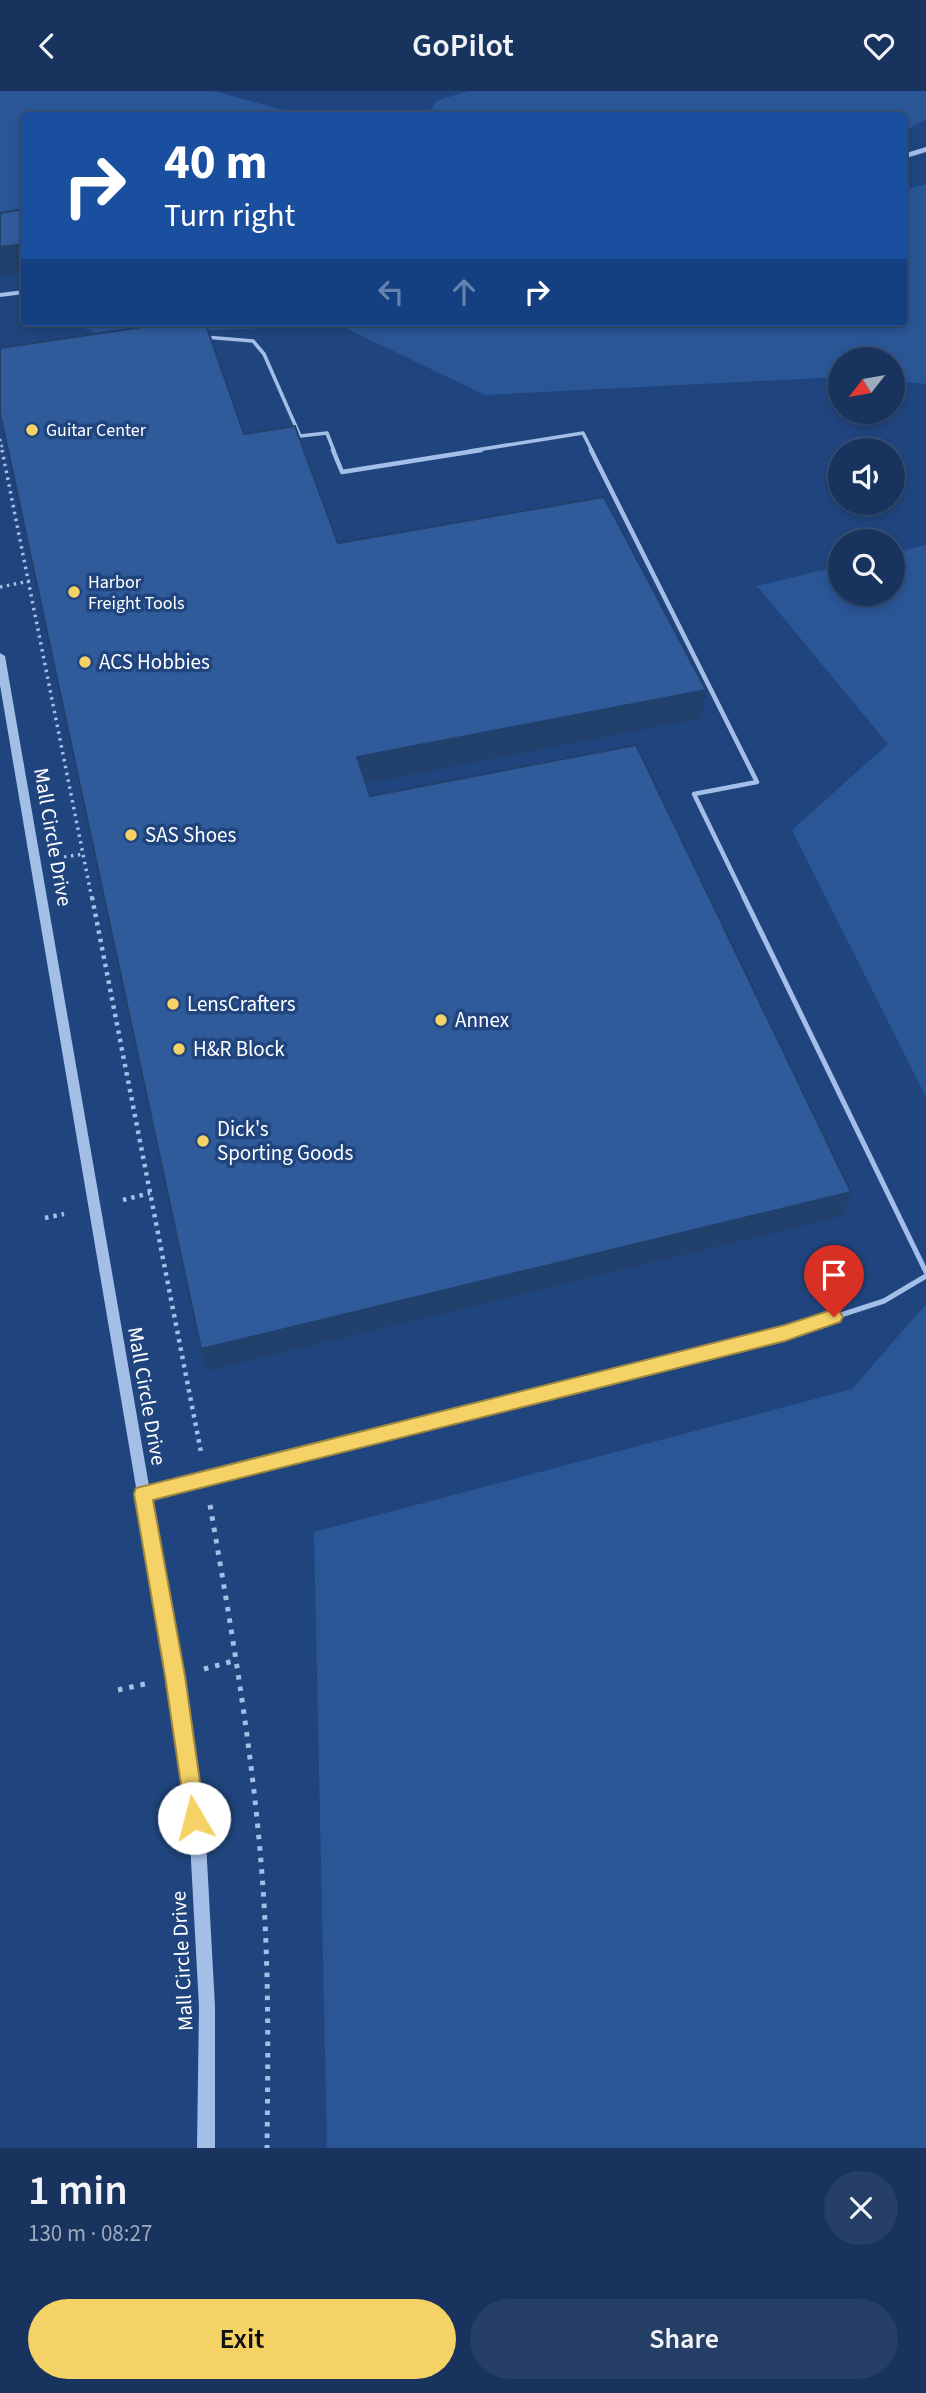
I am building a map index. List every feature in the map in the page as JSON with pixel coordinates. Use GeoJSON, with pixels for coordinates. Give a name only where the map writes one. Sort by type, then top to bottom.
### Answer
{"type":"FeatureCollection","features":[{"type":"Feature","properties":{"kind":"street"},"geometry":{"type":"LineString","coordinates":[[907,156],[926,149]]}},
{"type":"Feature","properties":{"kind":"street"},"geometry":{"type":"LineString","coordinates":[[0,295],[21,292]]}},
{"type":"Feature","properties":{"kind":"street","name":"Mall Circle Drive"},"geometry":{"type":"LineString","coordinates":[[0,656],[175,1676],[198,1842],[207,2007],[206,2148]]}},
{"type":"Feature","properties":{"kind":"lane"},"geometry":{"type":"LineString","coordinates":[[143,1494],[785,1333],[884,1301],[926,1274],[694,794],[757,782],[583,433],[342,472],[327,433],[300,436],[264,354],[253,341],[201,337]]}},
{"type":"Feature","properties":{"kind":"path"},"geometry":{"type":"LineString","coordinates":[[0,439],[206,1478],[239,1674],[260,1852],[268,2054],[267,2148]]}},
{"type":"Feature","properties":{"kind":"path"},"geometry":{"type":"LineString","coordinates":[[0,587],[30,581]]}},
{"type":"Feature","properties":{"kind":"shaded area"},"geometry":{"type":"Polygon","coordinates":[[[0,91],[214,91],[290,112],[21,112],[21,223],[0,220],[0,91]]]}},
{"type":"Feature","properties":{"kind":"shaded area"},"geometry":{"type":"Polygon","coordinates":[[[468,91],[926,91],[926,119],[907,130],[907,112],[430,112],[436,101],[468,91]]]}},
{"type":"Feature","properties":{"kind":"shaded area"},"geometry":{"type":"Polygon","coordinates":[[[926,184],[926,384],[905,382],[905,347],[828,347],[828,378],[485,395],[341,326],[907,326],[907,189],[926,184]]]}},
{"type":"Feature","properties":{"kind":"shaded area"},"geometry":{"type":"Polygon","coordinates":[[[81,326],[315,326],[100,335],[81,326]]]}},
{"type":"Feature","properties":{"kind":"shaded area"},"geometry":{"type":"Polygon","coordinates":[[[926,545],[926,1097],[792,830],[888,744],[757,586],[828,569],[828,606],[905,606],[905,550],[926,545]]]}},
{"type":"Feature","properties":{"kind":"shaded area"},"geometry":{"type":"Polygon","coordinates":[[[926,1304],[926,2148],[327,2148],[314,1532],[852,1389],[926,1304]]]}},
{"type":"Feature","properties":{"kind":"building"},"geometry":{"type":"Polygon","coordinates":[[[21,210],[21,244],[0,247],[0,213],[21,210]]]}},
{"type":"Feature","properties":{"kind":"building","name":"Annex"},"geometry":{"type":"Polygon","coordinates":[[[149,326],[206,326],[244,434],[295,426],[338,543],[604,497],[706,690],[357,757],[370,796],[636,745],[851,1192],[201,1349],[0,413],[0,348],[149,326]]]}},
{"type":"Feature","properties":{"kind":"place","name":"Guitar Center"},"geometry":{"type":"Point","coordinates":[32,430]}},
{"type":"Feature","properties":{"kind":"place","name":"Harbor Freight Tools"},"geometry":{"type":"Point","coordinates":[74,592]}},
{"type":"Feature","properties":{"kind":"place","name":"ACS Hobbies"},"geometry":{"type":"Point","coordinates":[85,662]}},
{"type":"Feature","properties":{"kind":"place","name":"SAS Shoes"},"geometry":{"type":"Point","coordinates":[131,835]}},
{"type":"Feature","properties":{"kind":"place","name":"LensCrafters"},"geometry":{"type":"Point","coordinates":[173,1004]}},
{"type":"Feature","properties":{"kind":"place","name":"Annex"},"geometry":{"type":"Point","coordinates":[441,1020]}},
{"type":"Feature","properties":{"kind":"place","name":"H&R Block"},"geometry":{"type":"Point","coordinates":[179,1049]}},
{"type":"Feature","properties":{"kind":"place","name":"Dick's Sporting Goods"},"geometry":{"type":"Point","coordinates":[203,1141]}},
{"type":"Feature","properties":{"kind":"route"},"geometry":{"type":"LineString","coordinates":[[194,1818],[175,1676],[143,1494],[785,1333],[834,1317]]}}]}
